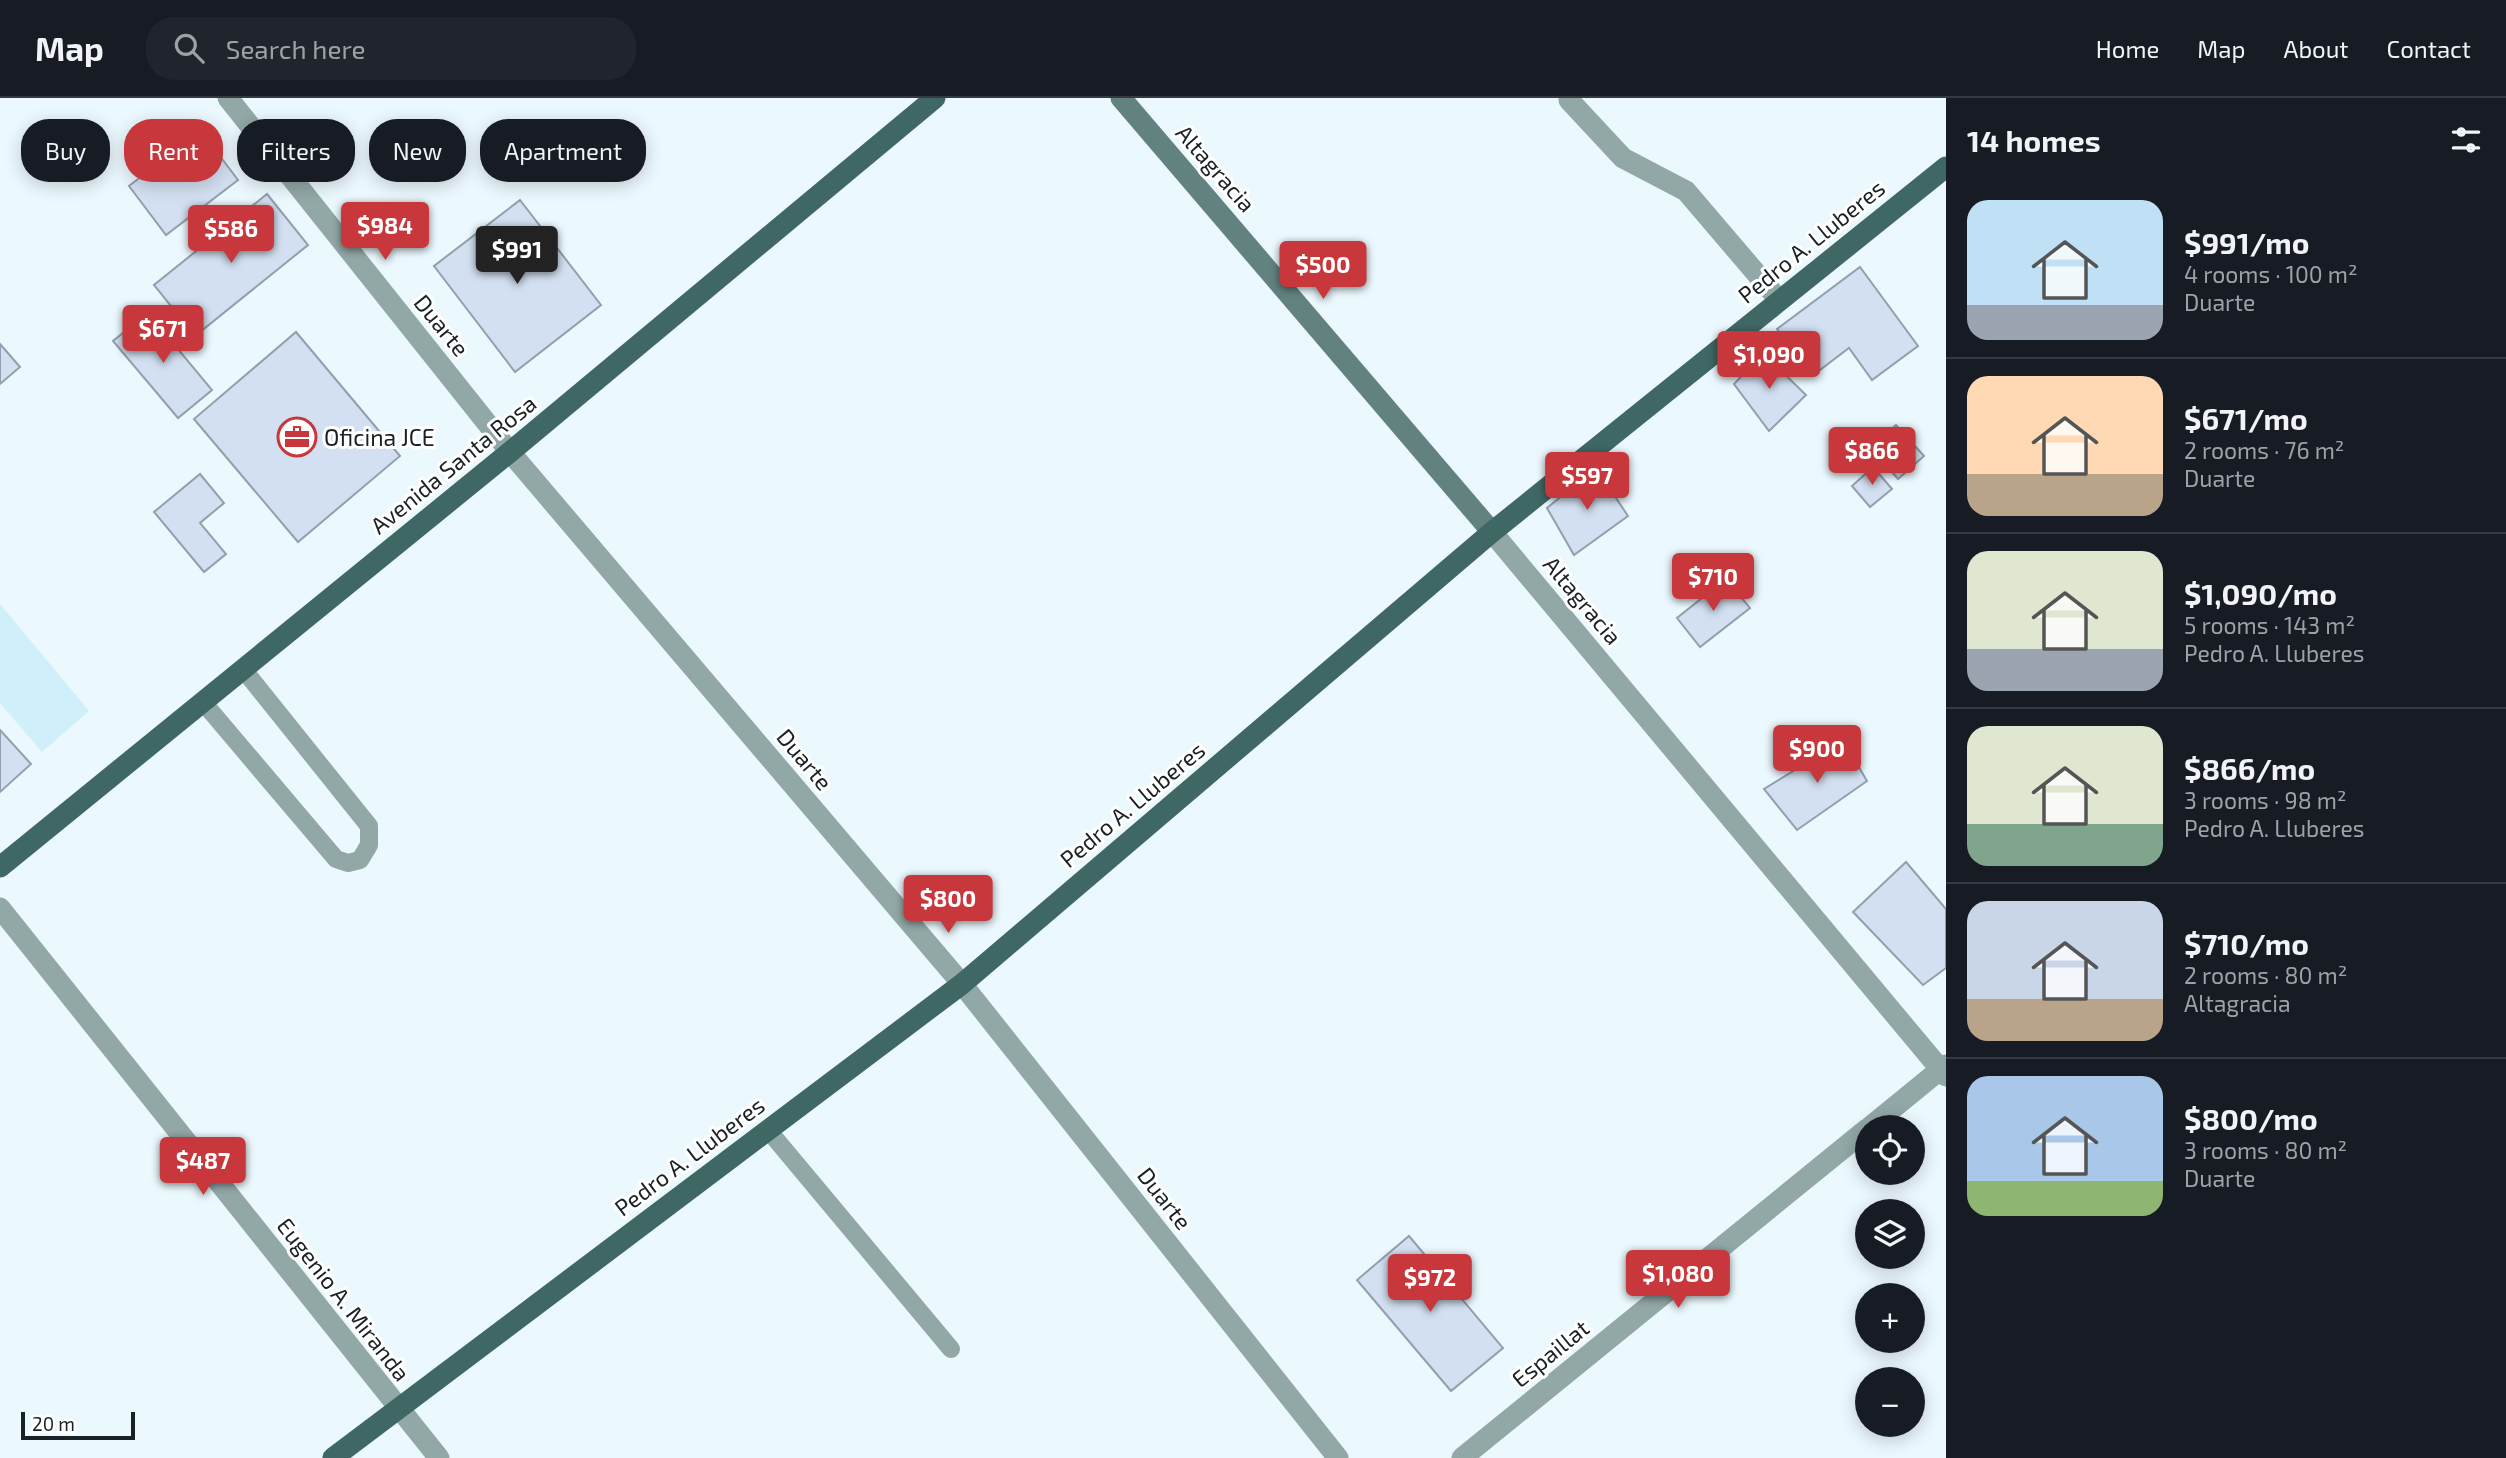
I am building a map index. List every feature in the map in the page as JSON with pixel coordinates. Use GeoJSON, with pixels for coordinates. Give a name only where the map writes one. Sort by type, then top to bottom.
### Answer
{"type":"FeatureCollection","features":[{"type":"Feature","properties":{"kind":"main road","name":"Avenida Santa Rosa"},"geometry":{"type":"LineString","coordinates":[[0,867],[510,452],[935,98]]}},
{"type":"Feature","properties":{"kind":"main road","name":"Pedro A. Lluberes"},"geometry":{"type":"LineString","coordinates":[[333,1458],[962,984],[1492,532],[1946,167]]}},
{"type":"Feature","properties":{"kind":"street","name":"Duarte"},"geometry":{"type":"LineString","coordinates":[[228,98],[510,452],[962,984],[1338,1458]]}},
{"type":"Feature","properties":{"kind":"street","name":"Altagracia"},"geometry":{"type":"LineString","coordinates":[[1121,98],[1492,532],[1944,1070]]}},
{"type":"Feature","properties":{"kind":"street"},"geometry":{"type":"LineString","coordinates":[[1569,100],[1623,158],[1686,191],[1779,300]]}},
{"type":"Feature","properties":{"kind":"street","name":"Eugenio A. Miranda"},"geometry":{"type":"LineString","coordinates":[[0,908],[439,1458]]}},
{"type":"Feature","properties":{"kind":"street","name":"Espaillat"},"geometry":{"type":"LineString","coordinates":[[1886,1115],[1944,1070]]}},
{"type":"Feature","properties":{"kind":"street","name":"Espaillat"},"geometry":{"type":"LineString","coordinates":[[1462,1458],[1855,1139]]}},
{"type":"Feature","properties":{"kind":"lane"},"geometry":{"type":"LineString","coordinates":[[203,702],[336,859],[348,863],[360,860],[369,845],[369,827],[243,669]]}},
{"type":"Feature","properties":{"kind":"lane"},"geometry":{"type":"LineString","coordinates":[[768,1130],[951,1349]]}},
{"type":"Feature","properties":{"kind":"shaded area"},"geometry":{"type":"Polygon","coordinates":[[[0,604],[89,711],[42,752],[0,703],[0,604]]]}},
{"type":"Feature","properties":{"kind":"building"},"geometry":{"type":"Polygon","coordinates":[[[223,160],[237,179],[166,235],[129,186],[134,182],[223,182],[223,160]]]}},
{"type":"Feature","properties":{"kind":"building"},"geometry":{"type":"Polygon","coordinates":[[[267,194],[308,245],[195,336],[154,285],[267,194]]]}},
{"type":"Feature","properties":{"kind":"building"},"geometry":{"type":"Polygon","coordinates":[[[520,200],[601,305],[515,372],[434,266],[520,200]]]}},
{"type":"Feature","properties":{"kind":"building"},"geometry":{"type":"Polygon","coordinates":[[[1860,267],[1918,346],[1872,380],[1849,348],[1812,376],[1777,329],[1860,267]]]}},
{"type":"Feature","properties":{"kind":"building"},"geometry":{"type":"Polygon","coordinates":[[[148,313],[212,390],[178,418],[113,341],[148,313]]]}},
{"type":"Feature","properties":{"kind":"building","name":"Oficina JCE"},"geometry":{"type":"Polygon","coordinates":[[[296,332],[400,456],[298,542],[194,419],[296,332]]]}},
{"type":"Feature","properties":{"kind":"building"},"geometry":{"type":"Polygon","coordinates":[[[0,344],[20,367],[0,384],[0,344]]]}},
{"type":"Feature","properties":{"kind":"building"},"geometry":{"type":"Polygon","coordinates":[[[1763,353],[1806,395],[1769,431],[1734,384],[1763,353]]]}},
{"type":"Feature","properties":{"kind":"building"},"geometry":{"type":"Polygon","coordinates":[[[1896,425],[1924,456],[1898,479],[1880,458],[1890,449],[1881,438],[1896,425]]]}},
{"type":"Feature","properties":{"kind":"building"},"geometry":{"type":"Polygon","coordinates":[[[1873,467],[1892,489],[1870,507],[1852,486],[1873,467]]]}},
{"type":"Feature","properties":{"kind":"building"},"geometry":{"type":"Polygon","coordinates":[[[1596,468],[1628,516],[1574,555],[1547,508],[1596,468]]]}},
{"type":"Feature","properties":{"kind":"building"},"geometry":{"type":"Polygon","coordinates":[[[200,474],[224,503],[200,523],[226,554],[204,572],[154,512],[200,474]]]}},
{"type":"Feature","properties":{"kind":"building"},"geometry":{"type":"Polygon","coordinates":[[[1726,579],[1750,608],[1700,647],[1677,618],[1726,579]]]}},
{"type":"Feature","properties":{"kind":"building"},"geometry":{"type":"Polygon","coordinates":[[[0,730],[31,764],[0,792],[0,730]]]}},
{"type":"Feature","properties":{"kind":"building"},"geometry":{"type":"Polygon","coordinates":[[[1843,740],[1867,781],[1797,830],[1764,789],[1843,740]]]}},
{"type":"Feature","properties":{"kind":"building"},"geometry":{"type":"Polygon","coordinates":[[[1906,862],[1946,909],[1946,968],[1923,985],[1853,912],[1906,862]]]}},
{"type":"Feature","properties":{"kind":"building"},"geometry":{"type":"Polygon","coordinates":[[[1409,1236],[1503,1348],[1451,1391],[1357,1280],[1409,1236]]]}},
{"type":"Feature","properties":{"kind":"place","name":"Oficina JCE"},"geometry":{"type":"Point","coordinates":[297,437]}}]}
